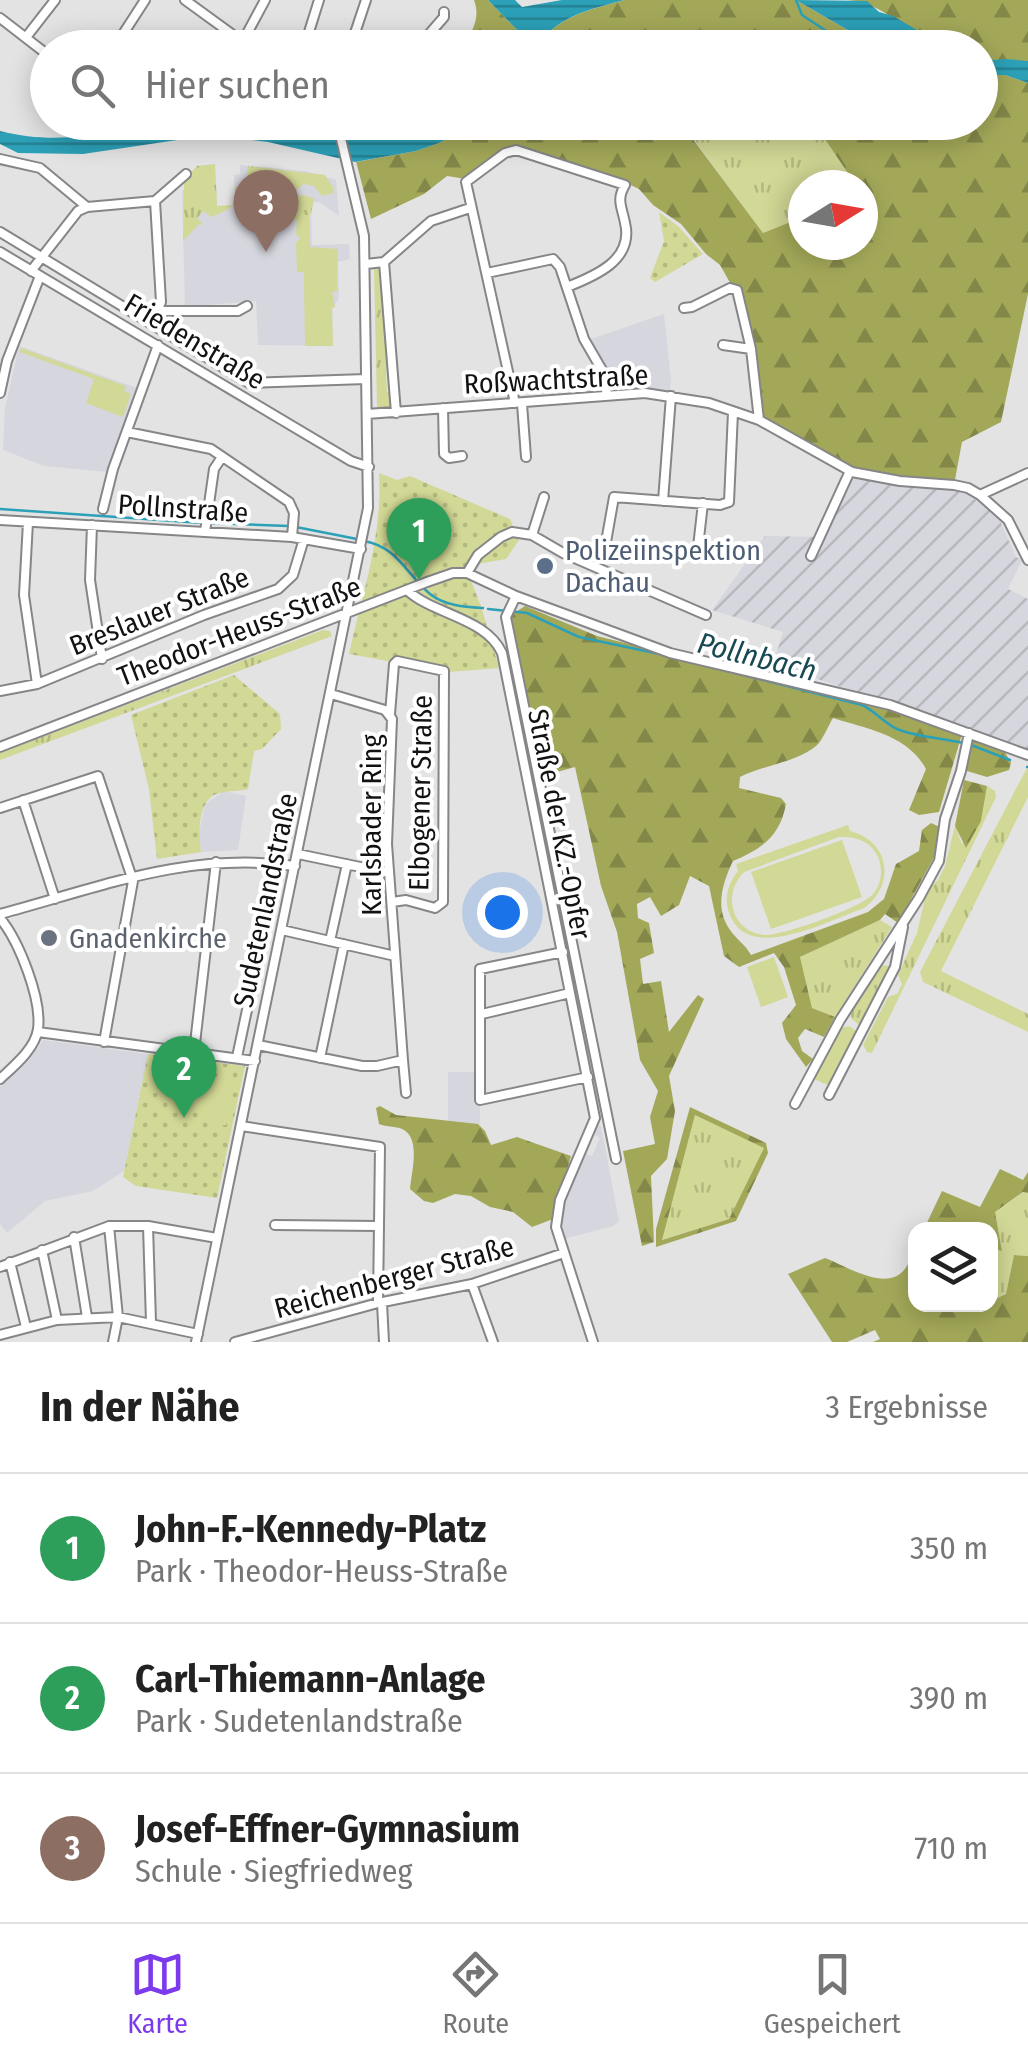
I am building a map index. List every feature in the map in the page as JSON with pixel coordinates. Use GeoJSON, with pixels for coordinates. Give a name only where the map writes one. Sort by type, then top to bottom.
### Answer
{"type":"FeatureCollection","features":[{"type":"Feature","properties":{"kind":"street"},"geometry":{"type":"LineString","coordinates":[[32,30],[55,0]]}},
{"type":"Feature","properties":{"kind":"street"},"geometry":{"type":"LineString","coordinates":[[126,30],[145,0]]}},
{"type":"Feature","properties":{"kind":"street"},"geometry":{"type":"LineString","coordinates":[[185,0],[228,30]]}},
{"type":"Feature","properties":{"kind":"street"},"geometry":{"type":"LineString","coordinates":[[249,30],[266,0]]}},
{"type":"Feature","properties":{"kind":"street"},"geometry":{"type":"LineString","coordinates":[[310,30],[319,0]]}},
{"type":"Feature","properties":{"kind":"street"},"geometry":{"type":"LineString","coordinates":[[356,30],[366,0]]}},
{"type":"Feature","properties":{"kind":"street"},"geometry":{"type":"LineString","coordinates":[[430,30],[444,12]]}},
{"type":"Feature","properties":{"kind":"street"},"geometry":{"type":"LineString","coordinates":[[0,18],[30,39]]}},
{"type":"Feature","properties":{"kind":"street"},"geometry":{"type":"LineString","coordinates":[[27,36],[30,32]]}},
{"type":"Feature","properties":{"kind":"street","name":"Sudetenlandstraße"},"geometry":{"type":"LineString","coordinates":[[197,1338],[363,543],[369,466],[366,264],[364,236],[342,140]]}},
{"type":"Feature","properties":{"kind":"street"},"geometry":{"type":"LineString","coordinates":[[526,457],[518,403],[466,182],[505,153],[516,150],[625,185],[619,200],[627,232],[621,252],[603,272],[567,287]]}},
{"type":"Feature","properties":{"kind":"street"},"geometry":{"type":"LineString","coordinates":[[0,159],[40,168],[87,207]]}},
{"type":"Feature","properties":{"kind":"street"},"geometry":{"type":"LineString","coordinates":[[30,270],[78,211],[155,201],[186,174]]}},
{"type":"Feature","properties":{"kind":"street"},"geometry":{"type":"LineString","coordinates":[[152,324],[158,311],[160,270],[155,201]]}},
{"type":"Feature","properties":{"kind":"street"},"geometry":{"type":"LineString","coordinates":[[366,264],[384,262],[431,221],[470,208]]}},
{"type":"Feature","properties":{"kind":"street"},"geometry":{"type":"LineString","coordinates":[[0,232],[249,383],[366,380]]}},
{"type":"Feature","properties":{"kind":"street","name":"Friedenstraße"},"geometry":{"type":"LineString","coordinates":[[0,252],[351,461],[369,466]]}},
{"type":"Feature","properties":{"kind":"street"},"geometry":{"type":"LineString","coordinates":[[487,274],[554,259],[584,339],[602,370],[607,395]]}},
{"type":"Feature","properties":{"kind":"street"},"geometry":{"type":"LineString","coordinates":[[384,262],[396,413]]}},
{"type":"Feature","properties":{"kind":"street"},"geometry":{"type":"LineString","coordinates":[[0,393],[8,360],[40,276]]}},
{"type":"Feature","properties":{"kind":"street"},"geometry":{"type":"LineString","coordinates":[[684,308],[733,288],[742,301],[759,420]]}},
{"type":"Feature","properties":{"kind":"street"},"geometry":{"type":"LineString","coordinates":[[158,311],[238,311],[247,306]]}},
{"type":"Feature","properties":{"kind":"street"},"geometry":{"type":"LineString","coordinates":[[723,344],[751,349]]}},
{"type":"Feature","properties":{"kind":"street"},"geometry":{"type":"LineString","coordinates":[[103,509],[113,469],[158,346]]}},
{"type":"Feature","properties":{"kind":"street","name":"Roßwachtstraße"},"geometry":{"type":"LineString","coordinates":[[367,414],[607,395],[671,396],[759,420],[850,472],[956,485],[980,495]]}},
{"type":"Feature","properties":{"kind":"street"},"geometry":{"type":"LineString","coordinates":[[663,501],[671,396]]}},
{"type":"Feature","properties":{"kind":"street"},"geometry":{"type":"LineString","coordinates":[[443,408],[444,454],[449,458],[462,456]]}},
{"type":"Feature","properties":{"kind":"street"},"geometry":{"type":"LineString","coordinates":[[606,542],[614,497],[730,502],[732,412]]}},
{"type":"Feature","properties":{"kind":"street"},"geometry":{"type":"LineString","coordinates":[[127,432],[211,449],[290,502],[293,530]]}},
{"type":"Feature","properties":{"kind":"street"},"geometry":{"type":"LineString","coordinates":[[206,526],[214,469],[222,457]]}},
{"type":"Feature","properties":{"kind":"street"},"geometry":{"type":"LineString","coordinates":[[811,556],[850,472]]}},
{"type":"Feature","properties":{"kind":"street"},"geometry":{"type":"LineString","coordinates":[[1028,473],[980,495],[1008,520],[1028,560]]}},
{"type":"Feature","properties":{"kind":"street"},"geometry":{"type":"LineString","coordinates":[[532,535],[544,498]]}},
{"type":"Feature","properties":{"kind":"street"},"geometry":{"type":"LineString","coordinates":[[698,547],[702,503]]}},
{"type":"Feature","properties":{"kind":"street","name":"Pollnstraße"},"geometry":{"type":"LineString","coordinates":[[0,520],[293,530],[304,538],[363,543]]}},
{"type":"Feature","properties":{"kind":"street"},"geometry":{"type":"LineString","coordinates":[[28,522],[24,596],[37,684]]}},
{"type":"Feature","properties":{"kind":"street"},"geometry":{"type":"LineString","coordinates":[[92,525],[90,580],[102,659]]}},
{"type":"Feature","properties":{"kind":"street"},"geometry":{"type":"LineString","coordinates":[[706,615],[532,535],[512,532],[502,537],[478,555],[467,573],[516,596],[670,653],[890,705],[967,740],[1028,755]]}},
{"type":"Feature","properties":{"kind":"street","name":"Breslauer Straße"},"geometry":{"type":"LineString","coordinates":[[0,691],[37,684],[288,583],[304,538]]}},
{"type":"Feature","properties":{"kind":"street","name":"Theodor-Heuss-Straße"},"geometry":{"type":"LineString","coordinates":[[0,747],[423,584],[467,573]]}},
{"type":"Feature","properties":{"kind":"street","name":"Straße der KZ.-Opfer"},"geometry":{"type":"LineString","coordinates":[[408,591],[423,604],[460,618],[497,642],[502,653],[596,1118],[557,1211],[556,1226],[564,1253]]}},
{"type":"Feature","properties":{"kind":"street"},"geometry":{"type":"LineString","coordinates":[[516,596],[506,617],[616,1158]]}},
{"type":"Feature","properties":{"kind":"street","name":"Elbogener Straße"},"geometry":{"type":"LineString","coordinates":[[390,714],[397,661],[444,671],[444,902],[434,908],[406,900],[392,902]]}},
{"type":"Feature","properties":{"kind":"street","name":"Karlsbader Ring"},"geometry":{"type":"LineString","coordinates":[[330,694],[390,714],[394,726],[387,844],[406,1093]]}},
{"type":"Feature","properties":{"kind":"street"},"geometry":{"type":"LineString","coordinates":[[795,1104],[840,1020],[939,862],[945,819],[967,740]]}},
{"type":"Feature","properties":{"kind":"street"},"geometry":{"type":"LineString","coordinates":[[0,808],[98,776],[133,888],[104,1042]]}},
{"type":"Feature","properties":{"kind":"street"},"geometry":{"type":"LineString","coordinates":[[23,800],[55,900]]}},
{"type":"Feature","properties":{"kind":"street"},"geometry":{"type":"LineString","coordinates":[[298,854],[389,873]]}},
{"type":"Feature","properties":{"kind":"street"},"geometry":{"type":"LineString","coordinates":[[194,1052],[216,862]]}},
{"type":"Feature","properties":{"kind":"street"},"geometry":{"type":"LineString","coordinates":[[0,1079],[18,1062],[38,1032],[34,990],[0,916],[132,875],[216,862],[296,866]]}},
{"type":"Feature","properties":{"kind":"street","name":"Sudetenlandstraße"},"geometry":{"type":"LineString","coordinates":[[237,1057],[278,864]]}},
{"type":"Feature","properties":{"kind":"street"},"geometry":{"type":"LineString","coordinates":[[330,940],[347,864]]}},
{"type":"Feature","properties":{"kind":"street"},"geometry":{"type":"LineString","coordinates":[[829,1095],[895,968],[904,922]]}},
{"type":"Feature","properties":{"kind":"street"},"geometry":{"type":"LineString","coordinates":[[282,930],[395,956]]}},
{"type":"Feature","properties":{"kind":"street"},"geometry":{"type":"LineString","coordinates":[[320,1058],[344,944]]}},
{"type":"Feature","properties":{"kind":"street"},"geometry":{"type":"LineString","coordinates":[[563,952],[480,969],[480,1100],[588,1077]]}},
{"type":"Feature","properties":{"kind":"street"},"geometry":{"type":"LineString","coordinates":[[482,1014],[570,993]]}},
{"type":"Feature","properties":{"kind":"street"},"geometry":{"type":"LineString","coordinates":[[38,1032],[254,1061]]}},
{"type":"Feature","properties":{"kind":"street"},"geometry":{"type":"LineString","coordinates":[[258,1045],[370,1066],[402,1060]]}},
{"type":"Feature","properties":{"kind":"street"},"geometry":{"type":"LineString","coordinates":[[241,1126],[380,1147],[378,1226],[384,1342]]}},
{"type":"Feature","properties":{"kind":"street"},"geometry":{"type":"LineString","coordinates":[[274,1224],[378,1226]]}},
{"type":"Feature","properties":{"kind":"street"},"geometry":{"type":"LineString","coordinates":[[0,1267],[109,1226],[148,1226],[217,1238]]}},
{"type":"Feature","properties":{"kind":"street"},"geometry":{"type":"LineString","coordinates":[[109,1226],[118,1316],[113,1342]]}},
{"type":"Feature","properties":{"kind":"street"},"geometry":{"type":"LineString","coordinates":[[148,1226],[151,1322]]}},
{"type":"Feature","properties":{"kind":"street"},"geometry":{"type":"LineString","coordinates":[[74,1237],[87,1317]]}},
{"type":"Feature","properties":{"kind":"street"},"geometry":{"type":"LineString","coordinates":[[42,1250],[57,1320]]}},
{"type":"Feature","properties":{"kind":"street"},"geometry":{"type":"LineString","coordinates":[[564,1253],[593,1342]]}},
{"type":"Feature","properties":{"kind":"street","name":"Reichenberger Straße"},"geometry":{"type":"LineString","coordinates":[[235,1342],[277,1337],[380,1303],[472,1284],[564,1253]]}},
{"type":"Feature","properties":{"kind":"street"},"geometry":{"type":"LineString","coordinates":[[10,1262],[26,1327]]}},
{"type":"Feature","properties":{"kind":"street"},"geometry":{"type":"LineString","coordinates":[[472,1284],[492,1342]]}},
{"type":"Feature","properties":{"kind":"street"},"geometry":{"type":"LineString","coordinates":[[0,1335],[57,1320],[118,1316],[151,1322],[197,1338]]}},
{"type":"Feature","properties":{"kind":"shaded area"},"geometry":{"type":"Polygon","coordinates":[[[240,165],[306,171],[336,180],[339,216],[319,202],[314,202],[311,211],[312,245],[349,244],[350,259],[338,262],[339,299],[332,308],[333,346],[258,345],[256,301],[185,307],[182,191],[215,169],[217,206],[235,205],[234,175],[240,174],[240,165]]]}},
{"type":"Feature","properties":{"kind":"shaded area"},"geometry":{"type":"Polygon","coordinates":[[[664,314],[670,392],[610,392],[605,364],[591,339],[664,314]]]}},
{"type":"Feature","properties":{"kind":"shaded area"},"geometry":{"type":"Polygon","coordinates":[[[19,346],[137,388],[108,472],[44,466],[3,450],[5,408],[19,346]]]}},
{"type":"Feature","properties":{"kind":"shaded area"},"geometry":{"type":"Polygon","coordinates":[[[852,472],[954,485],[1000,521],[1016,557],[1022,560],[1008,589],[1028,599],[1028,750],[773,664],[783,632],[712,610],[765,536],[826,537],[852,472]]]}},
{"type":"Feature","properties":{"kind":"shaded area"},"geometry":{"type":"Polygon","coordinates":[[[224,791],[246,796],[238,850],[201,852],[199,833],[205,804],[224,791]]]}},
{"type":"Feature","properties":{"kind":"shaded area"},"geometry":{"type":"Polygon","coordinates":[[[43,1040],[148,1054],[124,1171],[93,1191],[45,1201],[7,1233],[0,1224],[0,1087],[27,1062],[43,1040]]]}},
{"type":"Feature","properties":{"kind":"shaded area"},"geometry":{"type":"Polygon","coordinates":[[[448,1072],[480,1072],[480,1124],[448,1124],[448,1072]]]}},
{"type":"Feature","properties":{"kind":"shaded area"},"geometry":{"type":"Polygon","coordinates":[[[597,1126],[601,1126],[619,1221],[564,1239],[562,1221],[568,1193],[585,1153],[592,1156],[600,1138],[594,1134],[597,1126]]]}},
{"type":"Feature","properties":{"kind":"green space"},"geometry":{"type":"Polygon","coordinates":[[[474,0],[488,0],[517,30],[472,30],[474,0]]]}},
{"type":"Feature","properties":{"kind":"green space"},"geometry":{"type":"Polygon","coordinates":[[[624,0],[796,0],[848,30],[551,30],[586,11],[624,0]]]}},
{"type":"Feature","properties":{"kind":"green space"},"geometry":{"type":"Polygon","coordinates":[[[847,0],[1028,0],[1028,61],[998,61],[998,30],[912,30],[861,2],[847,0]]]}},
{"type":"Feature","properties":{"kind":"green space"},"geometry":{"type":"Polygon","coordinates":[[[998,75],[1028,83],[1028,294],[1001,422],[962,442],[954,485],[852,472],[759,420],[751,349],[733,288],[720,265],[681,224],[653,205],[639,189],[605,173],[518,146],[504,150],[466,179],[447,176],[424,194],[371,219],[356,162],[416,151],[445,140],[693,140],[763,233],[788,223],[788,260],[878,260],[878,170],[846,170],[826,140],[998,140],[998,75]]]}},
{"type":"Feature","properties":{"kind":"green space"},"geometry":{"type":"Polygon","coordinates":[[[694,140],[826,140],[846,170],[788,170],[788,223],[763,233],[694,140]]]}},
{"type":"Feature","properties":{"kind":"green space"},"geometry":{"type":"Polygon","coordinates":[[[215,164],[217,206],[232,205],[211,217],[204,211],[197,218],[203,224],[183,241],[184,180],[197,166],[215,164]]]}},
{"type":"Feature","properties":{"kind":"green space"},"geometry":{"type":"Polygon","coordinates":[[[248,166],[325,175],[333,193],[322,196],[314,186],[304,184],[284,195],[250,179],[248,166]]]}},
{"type":"Feature","properties":{"kind":"green space"},"geometry":{"type":"Polygon","coordinates":[[[301,195],[314,198],[311,214],[303,216],[304,272],[297,272],[297,220],[282,221],[272,235],[268,232],[288,203],[301,195]]]}},
{"type":"Feature","properties":{"kind":"green space"},"geometry":{"type":"Polygon","coordinates":[[[659,212],[703,254],[655,282],[650,278],[664,241],[659,212]]]}},
{"type":"Feature","properties":{"kind":"green space"},"geometry":{"type":"Polygon","coordinates":[[[303,215],[309,215],[310,247],[338,249],[337,291],[332,292],[333,346],[305,346],[303,215]]]}},
{"type":"Feature","properties":{"kind":"green space"},"geometry":{"type":"Polygon","coordinates":[[[374,269],[383,273],[392,369],[386,370],[387,392],[393,392],[392,407],[380,409],[377,406],[374,269]]]}},
{"type":"Feature","properties":{"kind":"green space"},"geometry":{"type":"Polygon","coordinates":[[[21,348],[126,386],[124,391],[131,394],[123,417],[86,403],[94,379],[20,352],[21,348]]]}},
{"type":"Feature","properties":{"kind":"green space"},"geometry":{"type":"Polygon","coordinates":[[[379,473],[397,480],[410,476],[510,519],[519,540],[506,559],[465,566],[499,668],[448,672],[349,654],[375,542],[379,473]]]}},
{"type":"Feature","properties":{"kind":"green space"},"geometry":{"type":"Polygon","coordinates":[[[525,606],[597,636],[873,705],[962,734],[939,812],[919,815],[909,810],[926,769],[909,748],[886,735],[833,718],[819,743],[808,752],[740,777],[739,788],[781,798],[786,804],[774,833],[752,852],[733,861],[723,886],[725,922],[751,955],[868,912],[884,899],[896,864],[919,851],[922,830],[931,823],[942,828],[937,852],[898,923],[885,914],[880,920],[800,957],[812,1008],[835,1017],[824,1037],[805,1029],[798,1038],[802,1051],[813,1059],[806,1067],[786,1039],[782,1023],[796,1005],[784,967],[774,953],[739,967],[724,956],[709,886],[690,876],[679,905],[661,916],[650,897],[637,904],[638,918],[649,923],[654,953],[640,959],[643,984],[661,981],[669,1032],[698,995],[704,999],[669,1076],[675,1111],[667,1159],[651,1176],[654,1242],[642,1246],[623,1151],[655,1144],[650,1117],[658,1091],[640,1060],[617,932],[601,886],[575,767],[543,776],[511,615],[525,606]]]}},
{"type":"Feature","properties":{"kind":"green space"},"geometry":{"type":"Polygon","coordinates":[[[323,630],[330,631],[332,636],[0,760],[0,753],[323,630]]]}},
{"type":"Feature","properties":{"kind":"green space"},"geometry":{"type":"Polygon","coordinates":[[[234,675],[280,714],[281,729],[262,749],[254,751],[248,789],[218,793],[208,800],[200,821],[201,852],[157,859],[149,789],[131,715],[234,675]]]}},
{"type":"Feature","properties":{"kind":"green space"},"geometry":{"type":"Polygon","coordinates":[[[974,740],[1005,752],[1011,763],[1009,770],[987,777],[967,771],[966,761],[974,740]]]}},
{"type":"Feature","properties":{"kind":"green space"},"geometry":{"type":"Polygon","coordinates":[[[1028,766],[1028,797],[941,971],[1028,1014],[1028,1032],[923,982],[920,972],[1028,766]]]}},
{"type":"Feature","properties":{"kind":"green space"},"geometry":{"type":"Polygon","coordinates":[[[964,780],[987,786],[981,821],[966,848],[955,826],[964,780]]]}},
{"type":"Feature","properties":{"kind":"green space"},"geometry":{"type":"Polygon","coordinates":[[[987,786],[995,791],[996,797],[872,1053],[867,1052],[863,1045],[888,997],[897,994],[902,984],[898,975],[917,933],[927,890],[945,866],[955,826],[962,844],[981,821],[987,786]]]}},
{"type":"Feature","properties":{"kind":"green space"},"geometry":{"type":"Polygon","coordinates":[[[848,825],[850,831],[874,844],[884,865],[884,876],[881,888],[864,908],[791,934],[754,936],[740,929],[728,909],[728,892],[738,871],[736,864],[848,825]],[[839,837],[744,872],[737,881],[732,901],[744,927],[765,935],[788,931],[822,920],[873,894],[881,876],[875,852],[867,843],[839,837]]]}},
{"type":"Feature","properties":{"kind":"green space"},"geometry":{"type":"Polygon","coordinates":[[[842,840],[862,897],[771,929],[751,872],[842,840]]]}},
{"type":"Feature","properties":{"kind":"green space"},"geometry":{"type":"Polygon","coordinates":[[[880,920],[892,927],[835,1017],[812,1008],[800,957],[880,920]]]}},
{"type":"Feature","properties":{"kind":"green space"},"geometry":{"type":"Polygon","coordinates":[[[774,957],[788,997],[761,1007],[747,967],[774,957]]]}},
{"type":"Feature","properties":{"kind":"green space"},"geometry":{"type":"Polygon","coordinates":[[[881,965],[890,966],[891,971],[865,1023],[859,1025],[851,1018],[851,1010],[881,965]]]}},
{"type":"Feature","properties":{"kind":"green space"},"geometry":{"type":"Polygon","coordinates":[[[849,1026],[858,1032],[843,1064],[839,1062],[828,1085],[814,1079],[842,1028],[849,1026]]]}},
{"type":"Feature","properties":{"kind":"green space"},"geometry":{"type":"Polygon","coordinates":[[[148,1054],[245,1066],[217,1198],[136,1186],[123,1177],[148,1054]]]}},
{"type":"Feature","properties":{"kind":"green space"},"geometry":{"type":"Polygon","coordinates":[[[208,1076],[235,1082],[226,1125],[209,1125],[209,1121],[199,1119],[208,1076]]]}},
{"type":"Feature","properties":{"kind":"green space"},"geometry":{"type":"Polygon","coordinates":[[[380,1106],[396,1115],[478,1124],[491,1145],[517,1137],[571,1156],[553,1219],[532,1227],[513,1212],[490,1207],[471,1196],[455,1194],[433,1203],[424,1201],[410,1189],[412,1141],[404,1130],[379,1124],[376,1108],[380,1106]]]}},
{"type":"Feature","properties":{"kind":"green space"},"geometry":{"type":"Polygon","coordinates":[[[690,1107],[766,1143],[768,1153],[736,1221],[656,1247],[656,1229],[690,1107]],[[695,1115],[662,1240],[729,1219],[764,1148],[695,1115]]]}},
{"type":"Feature","properties":{"kind":"green space"},"geometry":{"type":"Polygon","coordinates":[[[695,1115],[765,1147],[729,1219],[661,1240],[695,1115]]]}},
{"type":"Feature","properties":{"kind":"green space"},"geometry":{"type":"Polygon","coordinates":[[[1000,1169],[1023,1180],[1028,1172],[1028,1193],[1023,1192],[995,1212],[997,1222],[927,1222],[942,1191],[980,1207],[1000,1169]]]}},
{"type":"Feature","properties":{"kind":"green space"},"geometry":{"type":"Polygon","coordinates":[[[1028,1193],[1028,1256],[1014,1255],[1006,1294],[998,1298],[998,1249],[1002,1250],[995,1212],[1028,1193]]]}},
{"type":"Feature","properties":{"kind":"green space"},"geometry":{"type":"Polygon","coordinates":[[[1014,1255],[1028,1256],[1028,1342],[873,1342],[880,1339],[875,1330],[847,1342],[832,1342],[788,1274],[825,1258],[877,1278],[887,1279],[908,1264],[908,1312],[998,1312],[998,1298],[1006,1294],[1014,1255]]]}},
{"type":"Feature","properties":{"kind":"water"},"geometry":{"type":"Polygon","coordinates":[[[488,0],[515,0],[522,7],[562,0],[624,0],[586,11],[551,30],[517,30],[488,0]]]}},
{"type":"Feature","properties":{"kind":"water"},"geometry":{"type":"Polygon","coordinates":[[[796,0],[867,1],[879,12],[917,30],[848,30],[796,0]]]}},
{"type":"Feature","properties":{"kind":"water"},"geometry":{"type":"Polygon","coordinates":[[[998,60],[1028,61],[1028,83],[998,75],[998,60]]]}},
{"type":"Feature","properties":{"kind":"water"},"geometry":{"type":"Polygon","coordinates":[[[0,131],[30,140],[177,140],[83,154],[18,153],[0,144],[0,131]]]}},
{"type":"Feature","properties":{"kind":"water"},"geometry":{"type":"Polygon","coordinates":[[[252,140],[445,140],[416,151],[355,162],[252,140]]]}},
{"type":"Feature","properties":{"kind":"waterway"},"geometry":{"type":"LineString","coordinates":[[796,0],[802,15],[825,30]]}},
{"type":"Feature","properties":{"kind":"waterway","name":"Pollnbach"},"geometry":{"type":"LineString","coordinates":[[0,509],[203,523]]}},
{"type":"Feature","properties":{"kind":"waterway","name":"Pollnbach"},"geometry":{"type":"LineString","coordinates":[[211,523],[288,526]]}},
{"type":"Feature","properties":{"kind":"waterway","name":"Pollnbach"},"geometry":{"type":"LineString","coordinates":[[296,527],[357,539]]}},
{"type":"Feature","properties":{"kind":"waterway","name":"Pollnbach"},"geometry":{"type":"LineString","coordinates":[[364,541],[393,555],[436,598],[483,608]]}},
{"type":"Feature","properties":{"kind":"waterway","name":"Pollnbach"},"geometry":{"type":"LineString","coordinates":[[488,609],[527,613],[579,637],[669,656]]}},
{"type":"Feature","properties":{"kind":"waterway","name":"Pollnbach"},"geometry":{"type":"LineString","coordinates":[[692,662],[862,705],[897,729],[963,743]]}},
{"type":"Feature","properties":{"kind":"waterway","name":"Pollnbach"},"geometry":{"type":"LineString","coordinates":[[971,745],[1010,760]]}},
{"type":"Feature","properties":{"kind":"place","name":"Josef-Effner-Gymnasium"},"geometry":{"type":"Point","coordinates":[266,252]}},
{"type":"Feature","properties":{"kind":"place","name":"Polizeiinspektion Dachau"},"geometry":{"type":"Point","coordinates":[545,566]}},
{"type":"Feature","properties":{"kind":"place","name":"John-F.-Kennedy-Platz"},"geometry":{"type":"Point","coordinates":[419,580]}},
{"type":"Feature","properties":{"kind":"place","name":"Gnadenkirche"},"geometry":{"type":"Point","coordinates":[49,938]}},
{"type":"Feature","properties":{"kind":"place","name":"Carl-Thiemann-Anlage"},"geometry":{"type":"Point","coordinates":[184,1118]}}]}
